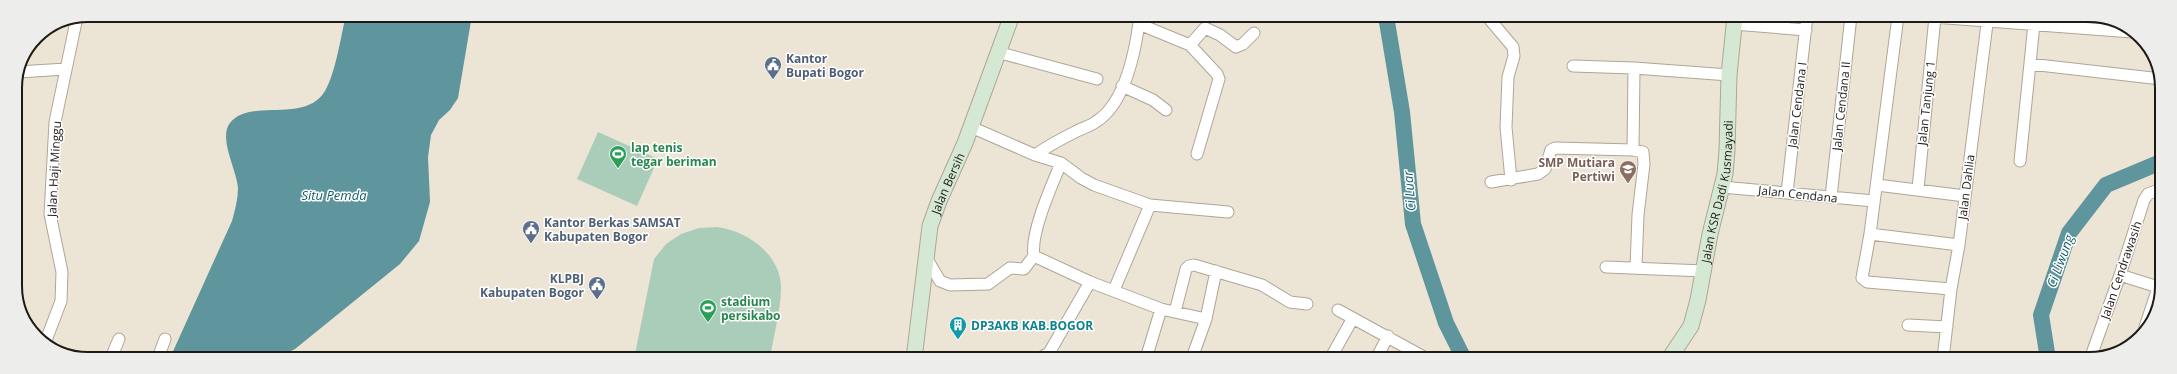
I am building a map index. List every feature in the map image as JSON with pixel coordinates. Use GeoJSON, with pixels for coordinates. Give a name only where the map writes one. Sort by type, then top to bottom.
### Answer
{"type":"FeatureCollection","features":[{"type":"Feature","properties":{"kind":"street","name":"Jalan Bersih"},"geometry":{"type":"LineString","coordinates":[[915,352],[930,226],[971,128],[997,52],[1009,22]]}},
{"type":"Feature","properties":{"kind":"street"},"geometry":{"type":"LineString","coordinates":[[1030,153],[1096,123],[1107,114],[1122,86],[1133,59],[1139,22]]}},
{"type":"Feature","properties":{"kind":"street"},"geometry":{"type":"LineString","coordinates":[[1143,22],[1190,45],[1217,74],[1219,79],[1197,154]]}},
{"type":"Feature","properties":{"kind":"street"},"geometry":{"type":"LineString","coordinates":[[1491,22],[1513,47],[1514,56],[1508,77],[1506,127],[1511,180]]}},
{"type":"Feature","properties":{"kind":"street","name":"Jalan KSR Dadi Kusmayadi"},"geometry":{"type":"LineString","coordinates":[[1677,352],[1691,326],[1722,187],[1727,150],[1728,75],[1734,22]]}},
{"type":"Feature","properties":{"kind":"street"},"geometry":{"type":"LineString","coordinates":[[1748,22],[1806,30]]}},
{"type":"Feature","properties":{"kind":"street","name":"Jalan Cendana I"},"geometry":{"type":"LineString","coordinates":[[1787,194],[1807,22]]}},
{"type":"Feature","properties":{"kind":"street","name":"Jalan Cendana II"},"geometry":{"type":"LineString","coordinates":[[1831,197],[1850,22]]}},
{"type":"Feature","properties":{"kind":"street"},"geometry":{"type":"LineString","coordinates":[[1897,22],[1870,234],[1862,275],[1864,281],[1951,289]]}},
{"type":"Feature","properties":{"kind":"street","name":"Jalan Tanjung 1"},"geometry":{"type":"LineString","coordinates":[[1918,189],[1935,22]]}},
{"type":"Feature","properties":{"kind":"street","name":"Jalan Dahlia"},"geometry":{"type":"LineString","coordinates":[[1944,352],[1951,289],[1960,244],[1987,22]]}},
{"type":"Feature","properties":{"kind":"street"},"geometry":{"type":"LineString","coordinates":[[2019,22],[2034,24],[2107,25]]}},
{"type":"Feature","properties":{"kind":"street","name":"Jalan Haji Minggu"},"geometry":{"type":"LineString","coordinates":[[47,338],[61,301],[62,272],[50,214],[55,122],[76,23]]}},
{"type":"Feature","properties":{"kind":"street"},"geometry":{"type":"LineString","coordinates":[[2020,162],[2034,24]]}},
{"type":"Feature","properties":{"kind":"street"},"geometry":{"type":"LineString","coordinates":[[1190,45],[1206,28],[1220,35],[1236,47],[1243,44],[1254,33]]}},
{"type":"Feature","properties":{"kind":"street"},"geometry":{"type":"LineString","coordinates":[[997,52],[1097,79]]}},
{"type":"Feature","properties":{"kind":"street"},"geometry":{"type":"LineString","coordinates":[[2030,64],[2154,78]]}},
{"type":"Feature","properties":{"kind":"street"},"geometry":{"type":"LineString","coordinates":[[1573,66],[1634,68],[1728,75]]}},
{"type":"Feature","properties":{"kind":"street"},"geometry":{"type":"LineString","coordinates":[[1632,150],[1634,68]]}},
{"type":"Feature","properties":{"kind":"street"},"geometry":{"type":"LineString","coordinates":[[24,72],[66,69]]}},
{"type":"Feature","properties":{"kind":"street"},"geometry":{"type":"LineString","coordinates":[[1122,86],[1153,100],[1166,110]]}},
{"type":"Feature","properties":{"kind":"street"},"geometry":{"type":"LineString","coordinates":[[971,128],[1030,153],[1061,163],[1088,182],[1150,206],[1228,212]]}},
{"type":"Feature","properties":{"kind":"street"},"geometry":{"type":"LineString","coordinates":[[1491,182],[1511,180],[1538,174],[1545,169],[1551,150],[1555,148],[1632,150],[1643,152],[1644,164],[1638,215],[1636,267]]}},
{"type":"Feature","properties":{"kind":"street"},"geometry":{"type":"LineString","coordinates":[[927,259],[940,281],[950,285],[988,284],[1010,268],[1024,269],[1034,256],[1033,246],[1045,203],[1061,163]]}},
{"type":"Feature","properties":{"kind":"street"},"geometry":{"type":"LineString","coordinates":[[1876,185],[1965,196]]}},
{"type":"Feature","properties":{"kind":"street","name":"Jalan Cendana"},"geometry":{"type":"LineString","coordinates":[[1722,187],[1874,201]]}},
{"type":"Feature","properties":{"kind":"street","name":"Jalan Cendrawasih"},"geometry":{"type":"LineString","coordinates":[[2093,352],[2120,275],[2144,200],[2148,194],[2155,191]]}},
{"type":"Feature","properties":{"kind":"street"},"geometry":{"type":"LineString","coordinates":[[1114,290],[1150,206]]}},
{"type":"Feature","properties":{"kind":"street"},"geometry":{"type":"LineString","coordinates":[[1870,234],[1960,244]]}},
{"type":"Feature","properties":{"kind":"street"},"geometry":{"type":"LineString","coordinates":[[1034,256],[1090,282],[1161,309],[1206,319]]}},
{"type":"Feature","properties":{"kind":"street"},"geometry":{"type":"LineString","coordinates":[[1175,312],[1186,269],[1189,266],[1194,265],[1262,285],[1290,302],[1307,304]]}},
{"type":"Feature","properties":{"kind":"street"},"geometry":{"type":"LineString","coordinates":[[1606,267],[1636,267],[1704,271]]}},
{"type":"Feature","properties":{"kind":"street"},"geometry":{"type":"LineString","coordinates":[[1194,352],[1206,319],[1216,271]]}},
{"type":"Feature","properties":{"kind":"street"},"geometry":{"type":"LineString","coordinates":[[2120,275],[2155,284]]}},
{"type":"Feature","properties":{"kind":"street"},"geometry":{"type":"LineString","coordinates":[[1050,352],[1090,282]]}},
{"type":"Feature","properties":{"kind":"street"},"geometry":{"type":"LineString","coordinates":[[1148,352],[1161,309]]}},
{"type":"Feature","properties":{"kind":"street"},"geometry":{"type":"LineString","coordinates":[[1338,310],[1415,352]]}},
{"type":"Feature","properties":{"kind":"street"},"geometry":{"type":"LineString","coordinates":[[1334,352],[1353,318]]}},
{"type":"Feature","properties":{"kind":"street"},"geometry":{"type":"LineString","coordinates":[[1908,325],[1947,327]]}},
{"type":"Feature","properties":{"kind":"street"},"geometry":{"type":"LineString","coordinates":[[1380,352],[1388,336]]}},
{"type":"Feature","properties":{"kind":"street"},"geometry":{"type":"LineString","coordinates":[[114,352],[119,339]]}},
{"type":"Feature","properties":{"kind":"street"},"geometry":{"type":"LineString","coordinates":[[160,352],[165,339]]}},
{"type":"Feature","properties":{"kind":"green space","name":"lap tenis tegar beriman"},"geometry":{"type":"Polygon","coordinates":[[[598,132],[658,159],[637,206],[577,179],[598,132]]]}},
{"type":"Feature","properties":{"kind":"green space","name":"stadium persikabo"},"geometry":{"type":"Polygon","coordinates":[[[717,227],[740,233],[760,246],[769,255],[775,265],[779,276],[781,296],[771,352],[635,352],[654,259],[666,244],[681,234],[699,228],[717,227]]]}},
{"type":"Feature","properties":{"kind":"water","name":"Situ Pemda"},"geometry":{"type":"Polygon","coordinates":[[[344,22],[471,22],[458,98],[450,110],[439,120],[431,135],[428,157],[430,202],[419,241],[400,264],[295,349],[289,352],[173,352],[232,221],[238,188],[226,137],[227,129],[230,123],[239,116],[249,112],[289,109],[302,107],[313,103],[323,94],[327,87],[337,56],[344,22]]]}},
{"type":"Feature","properties":{"kind":"waterway","name":"Ci Luar"},"geometry":{"type":"LineString","coordinates":[[1387,22],[1402,112],[1413,224],[1446,323],[1460,352]]}},
{"type":"Feature","properties":{"kind":"waterway","name":"Ci Liwung"},"geometry":{"type":"LineString","coordinates":[[2047,352],[2041,315],[2069,233],[2106,185],[2155,165]]}},
{"type":"Feature","properties":{"kind":"place","name":"Kantor Bupati Bogor"},"geometry":{"type":"Point","coordinates":[773,80]}},
{"type":"Feature","properties":{"kind":"place","name":"lap tenis tegar beriman"},"geometry":{"type":"Point","coordinates":[618,169]}},
{"type":"Feature","properties":{"kind":"place","name":"SMP Mutiara Pertiwi"},"geometry":{"type":"Point","coordinates":[1628,184]}},
{"type":"Feature","properties":{"kind":"place","name":"Kantor Berkas SAMSAT Kabupaten Bogor"},"geometry":{"type":"Point","coordinates":[531,244]}},
{"type":"Feature","properties":{"kind":"place","name":"KLPBJ Kabupaten Bogor"},"geometry":{"type":"Point","coordinates":[597,300]}},
{"type":"Feature","properties":{"kind":"place","name":"stadium persikabo"},"geometry":{"type":"Point","coordinates":[708,323]}},
{"type":"Feature","properties":{"kind":"place","name":"DP3AKB KAB.BOGOR"},"geometry":{"type":"Point","coordinates":[958,340]}}]}
